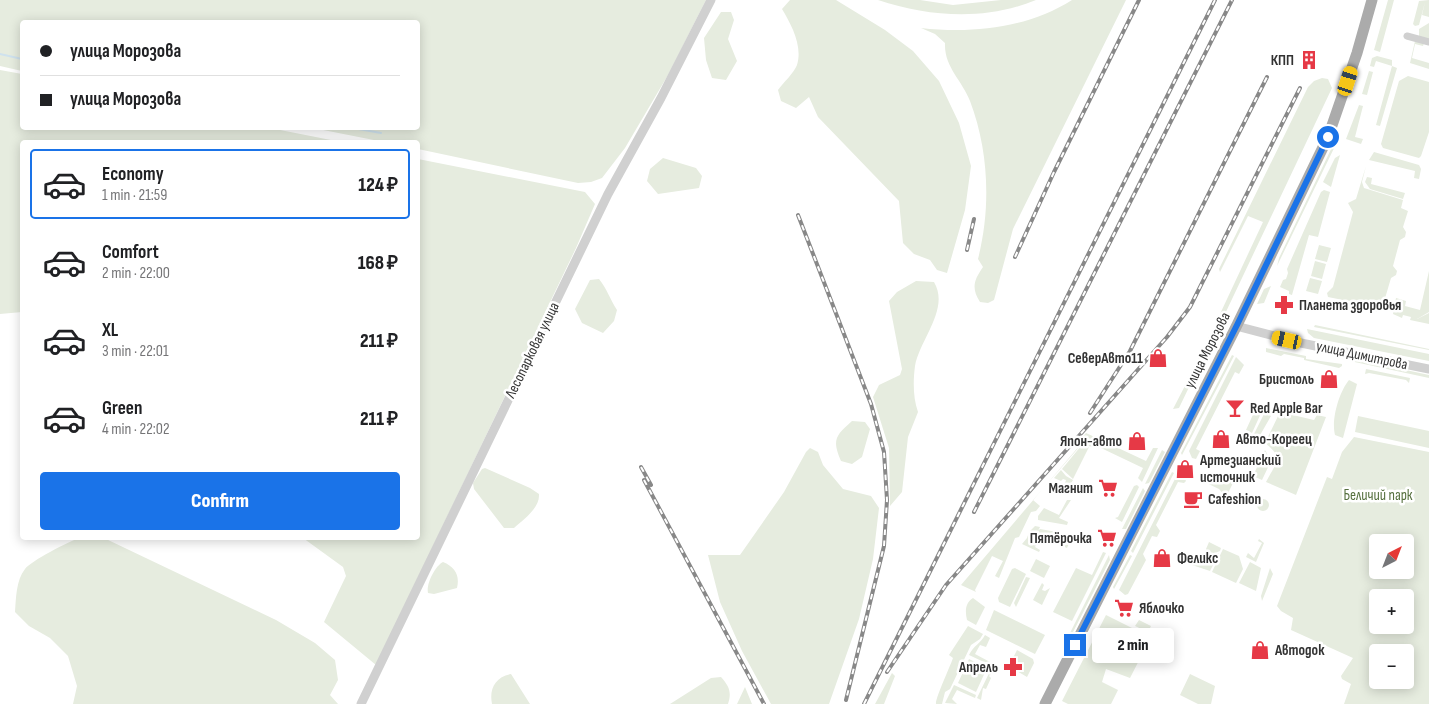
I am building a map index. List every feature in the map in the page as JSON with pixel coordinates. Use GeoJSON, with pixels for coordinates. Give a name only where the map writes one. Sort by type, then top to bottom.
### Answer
{"type":"FeatureCollection","features":[{"type":"Feature","properties":{"kind":"main road","name":"улица Морозова"},"geometry":{"type":"LineString","coordinates":[[1045,704],[1236,326],[1328,137],[1357,53],[1372,0]]}},
{"type":"Feature","properties":{"kind":"street","name":"Лесопарковая улица"},"geometry":{"type":"LineString","coordinates":[[361,704],[608,194],[661,98],[711,0]]}},
{"type":"Feature","properties":{"kind":"street"},"geometry":{"type":"LineString","coordinates":[[1407,36],[1429,42]]}},
{"type":"Feature","properties":{"kind":"street","name":"улица Димитрова"},"geometry":{"type":"LineString","coordinates":[[1236,326],[1301,343],[1429,369]]}},
{"type":"Feature","properties":{"kind":"green space"},"geometry":{"type":"Polygon","coordinates":[[[0,0],[706,0],[668,75],[625,148],[602,178],[591,182],[578,183],[420,149],[420,140],[374,140],[323,130],[420,130],[420,20],[20,20],[20,71],[0,66],[0,0]]]}},
{"type":"Feature","properties":{"kind":"green space"},"geometry":{"type":"Polygon","coordinates":[[[790,0],[836,0],[885,30],[913,51],[939,81],[959,123],[971,166],[965,210],[947,273],[937,270],[930,260],[914,254],[903,243],[899,201],[818,117],[809,97],[796,108],[781,101],[778,90],[796,68],[798,58],[795,35],[782,9],[790,0]]]}},
{"type":"Feature","properties":{"kind":"green space"},"geometry":{"type":"Polygon","coordinates":[[[878,0],[920,0],[953,5],[1001,0],[1036,0],[1017,7],[997,11],[957,14],[917,10],[878,0]]]}},
{"type":"Feature","properties":{"kind":"green space"},"geometry":{"type":"Polygon","coordinates":[[[1072,0],[1126,0],[1013,229],[994,300],[988,303],[980,302],[975,292],[975,284],[977,276],[983,267],[978,259],[985,220],[986,200],[986,180],[981,140],[967,93],[947,59],[945,43],[935,34],[921,28],[960,30],[999,27],[1037,17],[1072,0]]]}},
{"type":"Feature","properties":{"kind":"green space"},"geometry":{"type":"Polygon","coordinates":[[[1388,0],[1394,0],[1380,52],[1374,50],[1388,0]]]}},
{"type":"Feature","properties":{"kind":"green space"},"geometry":{"type":"Polygon","coordinates":[[[1429,0],[1429,17],[1422,15],[1425,2],[1419,25],[1415,26],[1413,24],[1419,1],[1429,0]]]}},
{"type":"Feature","properties":{"kind":"green space"},"geometry":{"type":"Polygon","coordinates":[[[721,12],[731,12],[734,20],[728,39],[737,61],[726,80],[712,78],[706,60],[704,38],[721,12]]]}},
{"type":"Feature","properties":{"kind":"green space"},"geometry":{"type":"Polygon","coordinates":[[[1429,23],[1429,39],[1419,37],[1419,29],[1429,23]]]}},
{"type":"Feature","properties":{"kind":"green space"},"geometry":{"type":"Polygon","coordinates":[[[1415,41],[1424,43],[1423,46],[1415,44],[1412,58],[1429,63],[1429,69],[1410,63],[1415,41]]]}},
{"type":"Feature","properties":{"kind":"green space"},"geometry":{"type":"Polygon","coordinates":[[[1377,56],[1392,60],[1392,66],[1376,61],[1374,67],[1370,66],[1372,58],[1377,56]]]}},
{"type":"Feature","properties":{"kind":"green space"},"geometry":{"type":"Polygon","coordinates":[[[1392,66],[1397,68],[1380,126],[1376,125],[1392,66]]]}},
{"type":"Feature","properties":{"kind":"green space"},"geometry":{"type":"Polygon","coordinates":[[[0,70],[20,74],[20,130],[280,130],[331,140],[20,140],[20,312],[0,314],[0,70]]]}},
{"type":"Feature","properties":{"kind":"green space"},"geometry":{"type":"Polygon","coordinates":[[[1369,71],[1373,72],[1367,95],[1362,94],[1369,71]]]}},
{"type":"Feature","properties":{"kind":"green space"},"geometry":{"type":"Polygon","coordinates":[[[1408,76],[1429,82],[1429,132],[1419,158],[1383,148],[1381,144],[1399,81],[1408,76]]]}},
{"type":"Feature","properties":{"kind":"green space"},"geometry":{"type":"Polygon","coordinates":[[[1322,78],[1328,79],[1332,88],[1224,316],[1220,314],[1263,222],[1248,216],[1220,272],[1219,269],[1308,87],[1314,81],[1322,78]]]}},
{"type":"Feature","properties":{"kind":"green space"},"geometry":{"type":"Polygon","coordinates":[[[1359,105],[1363,106],[1355,137],[1363,139],[1361,144],[1346,139],[1359,105]]]}},
{"type":"Feature","properties":{"kind":"green space"},"geometry":{"type":"Polygon","coordinates":[[[1337,142],[1277,266],[1279,258],[1333,145],[1337,142]]]}},
{"type":"Feature","properties":{"kind":"green space"},"geometry":{"type":"Polygon","coordinates":[[[1374,152],[1419,165],[1421,169],[1419,179],[1414,178],[1415,171],[1369,160],[1374,152]]]}},
{"type":"Feature","properties":{"kind":"green space"},"geometry":{"type":"Polygon","coordinates":[[[1340,155],[1331,187],[1323,182],[1335,158],[1340,155]]]}},
{"type":"Feature","properties":{"kind":"green space"},"geometry":{"type":"Polygon","coordinates":[[[663,158],[696,168],[702,176],[699,188],[658,194],[647,181],[650,169],[663,158]]]}},
{"type":"Feature","properties":{"kind":"green space"},"geometry":{"type":"Polygon","coordinates":[[[420,159],[585,192],[595,204],[576,248],[376,665],[324,622],[346,576],[343,567],[306,540],[420,540],[420,159]]]}},
{"type":"Feature","properties":{"kind":"green space"},"geometry":{"type":"Polygon","coordinates":[[[1366,166],[1362,182],[1364,188],[1403,200],[1401,208],[1408,211],[1403,227],[1406,232],[1405,237],[1400,240],[1393,266],[1397,271],[1396,275],[1391,278],[1381,312],[1371,311],[1368,305],[1328,297],[1327,293],[1333,287],[1353,212],[1348,203],[1356,199],[1366,166]]]}},
{"type":"Feature","properties":{"kind":"green space"},"geometry":{"type":"Polygon","coordinates":[[[1367,177],[1372,178],[1371,184],[1405,193],[1403,199],[1370,189],[1365,182],[1367,177]]]}},
{"type":"Feature","properties":{"kind":"green space"},"geometry":{"type":"Polygon","coordinates":[[[1324,190],[1330,192],[1318,237],[1309,235],[1292,295],[1289,294],[1289,291],[1280,287],[1283,280],[1286,279],[1287,269],[1321,192],[1324,190]]]}},
{"type":"Feature","properties":{"kind":"green space"},"geometry":{"type":"Polygon","coordinates":[[[1319,245],[1331,248],[1327,262],[1315,259],[1319,245]]]}},
{"type":"Feature","properties":{"kind":"green space"},"geometry":{"type":"Polygon","coordinates":[[[1315,261],[1326,264],[1322,279],[1311,276],[1315,261]]]}},
{"type":"Feature","properties":{"kind":"green space"},"geometry":{"type":"Polygon","coordinates":[[[1429,271],[1429,312],[1417,319],[1429,313],[1429,324],[1410,320],[1411,317],[1403,315],[1402,318],[1393,314],[1396,298],[1406,301],[1405,306],[1420,310],[1429,271]]]}},
{"type":"Feature","properties":{"kind":"green space"},"geometry":{"type":"Polygon","coordinates":[[[1310,278],[1322,281],[1318,294],[1306,291],[1310,278]]]}},
{"type":"Feature","properties":{"kind":"green space"},"geometry":{"type":"Polygon","coordinates":[[[599,279],[617,310],[614,321],[603,333],[582,323],[575,309],[590,280],[599,279]]]}},
{"type":"Feature","properties":{"kind":"green space"},"geometry":{"type":"Polygon","coordinates":[[[916,281],[934,282],[938,292],[938,303],[932,324],[915,366],[914,389],[918,412],[908,437],[902,492],[890,506],[889,448],[873,397],[879,385],[900,375],[902,369],[889,301],[897,292],[916,281]]]}},
{"type":"Feature","properties":{"kind":"green space"},"geometry":{"type":"Polygon","coordinates":[[[1271,286],[1264,303],[1257,304],[1264,289],[1271,286]]]}},
{"type":"Feature","properties":{"kind":"green space"},"geometry":{"type":"Polygon","coordinates":[[[1315,325],[1429,349],[1429,350],[1314,327],[1315,325]]]}},
{"type":"Feature","properties":{"kind":"green space"},"geometry":{"type":"Polygon","coordinates":[[[1307,329],[1429,354],[1429,361],[1314,338],[1308,333],[1307,329]]]}},
{"type":"Feature","properties":{"kind":"green space"},"geometry":{"type":"Polygon","coordinates":[[[1211,333],[1215,335],[1195,376],[1191,374],[1211,333]]]}},
{"type":"Feature","properties":{"kind":"green space"},"geometry":{"type":"Polygon","coordinates":[[[1266,348],[1306,356],[1306,359],[1342,364],[1342,366],[1339,368],[1284,354],[1281,356],[1266,352],[1266,348]]]}},
{"type":"Feature","properties":{"kind":"green space"},"geometry":{"type":"Polygon","coordinates":[[[1232,355],[1234,356],[1182,455],[1181,453],[1232,355]]]}},
{"type":"Feature","properties":{"kind":"green space"},"geometry":{"type":"Polygon","coordinates":[[[1236,357],[1244,365],[1239,374],[1235,372],[1196,449],[1200,451],[1196,459],[1192,458],[1189,451],[1236,357]]]}},
{"type":"Feature","properties":{"kind":"green space"},"geometry":{"type":"Polygon","coordinates":[[[1355,359],[1429,375],[1429,378],[1350,361],[1355,359]]]}},
{"type":"Feature","properties":{"kind":"green space"},"geometry":{"type":"Polygon","coordinates":[[[1366,369],[1410,378],[1409,383],[1406,380],[1369,373],[1365,374],[1366,369]]]}},
{"type":"Feature","properties":{"kind":"green space"},"geometry":{"type":"Polygon","coordinates":[[[1189,378],[1191,383],[1179,408],[1173,409],[1189,378]]]}},
{"type":"Feature","properties":{"kind":"green space"},"geometry":{"type":"Polygon","coordinates":[[[1349,380],[1357,384],[1343,438],[1335,435],[1334,422],[1339,399],[1349,380]]]}},
{"type":"Feature","properties":{"kind":"green space"},"geometry":{"type":"Polygon","coordinates":[[[1256,408],[1262,411],[1252,433],[1246,430],[1256,408]]]}},
{"type":"Feature","properties":{"kind":"green space"},"geometry":{"type":"Polygon","coordinates":[[[1265,412],[1271,416],[1259,437],[1254,434],[1265,412]]]}},
{"type":"Feature","properties":{"kind":"green space"},"geometry":{"type":"Polygon","coordinates":[[[1280,412],[1314,420],[1317,415],[1326,417],[1296,495],[1266,482],[1277,461],[1277,457],[1265,443],[1280,412]]]}},
{"type":"Feature","properties":{"kind":"green space"},"geometry":{"type":"Polygon","coordinates":[[[1358,416],[1429,431],[1429,448],[1355,432],[1358,416]]]}},
{"type":"Feature","properties":{"kind":"green space"},"geometry":{"type":"Polygon","coordinates":[[[852,421],[865,422],[870,429],[862,457],[852,464],[841,461],[836,443],[839,435],[852,421]]]}},
{"type":"Feature","properties":{"kind":"green space"},"geometry":{"type":"Polygon","coordinates":[[[1086,433],[1146,461],[1153,448],[1158,448],[1142,482],[1138,478],[1143,468],[1101,448],[1081,445],[1043,489],[1080,445],[1078,442],[1086,433]]]}},
{"type":"Feature","properties":{"kind":"green space","name":"Беличий парк"},"geometry":{"type":"Polygon","coordinates":[[[1354,437],[1429,452],[1429,704],[1344,704],[1351,684],[1342,679],[1341,676],[1353,658],[1291,630],[1293,618],[1281,611],[1277,606],[1327,477],[1332,479],[1342,452],[1354,437]]]}},
{"type":"Feature","properties":{"kind":"green space"},"geometry":{"type":"Polygon","coordinates":[[[1081,446],[1089,447],[1073,479],[1062,469],[1081,446]]]}},
{"type":"Feature","properties":{"kind":"green space"},"geometry":{"type":"Polygon","coordinates":[[[810,448],[818,452],[823,465],[843,489],[871,496],[879,508],[873,559],[859,619],[829,704],[771,704],[742,651],[720,602],[708,555],[740,555],[784,492],[810,448]]]}},
{"type":"Feature","properties":{"kind":"green space"},"geometry":{"type":"Polygon","coordinates":[[[1162,450],[1165,452],[1149,483],[1145,484],[1162,450]]]}},
{"type":"Feature","properties":{"kind":"green space"},"geometry":{"type":"Polygon","coordinates":[[[1265,450],[1271,461],[1262,480],[1253,476],[1265,450]]]}},
{"type":"Feature","properties":{"kind":"green space"},"geometry":{"type":"Polygon","coordinates":[[[485,468],[530,488],[539,494],[539,499],[534,509],[514,528],[504,528],[474,489],[473,483],[482,469],[485,468]]]}},
{"type":"Feature","properties":{"kind":"green space"},"geometry":{"type":"Polygon","coordinates":[[[1061,470],[1073,480],[1070,485],[1065,483],[1066,480],[1063,479],[1061,481],[1054,478],[1061,470]]]}},
{"type":"Feature","properties":{"kind":"green space"},"geometry":{"type":"Polygon","coordinates":[[[1172,472],[1174,473],[1133,553],[1131,551],[1172,472]]]}},
{"type":"Feature","properties":{"kind":"green space"},"geometry":{"type":"Polygon","coordinates":[[[1203,473],[1220,481],[1234,481],[1226,497],[1219,489],[1200,480],[1203,473]]]}},
{"type":"Feature","properties":{"kind":"green space"},"geometry":{"type":"Polygon","coordinates":[[[1177,475],[1184,477],[1186,481],[1184,483],[1178,482],[1156,525],[1160,531],[1157,537],[1152,536],[1143,554],[1146,560],[1128,594],[1125,595],[1119,590],[1177,475]]]}},
{"type":"Feature","properties":{"kind":"green space"},"geometry":{"type":"Polygon","coordinates":[[[1137,485],[1139,487],[1122,522],[1115,518],[1118,517],[1134,486],[1137,485]]]}},
{"type":"Feature","properties":{"kind":"green space"},"geometry":{"type":"Polygon","coordinates":[[[1143,488],[1145,491],[1126,529],[1122,529],[1143,488]]]}},
{"type":"Feature","properties":{"kind":"green space"},"geometry":{"type":"Polygon","coordinates":[[[1265,499],[1268,500],[1268,510],[1261,511],[1258,510],[1257,503],[1258,500],[1265,499]]]}},
{"type":"Feature","properties":{"kind":"green space"},"geometry":{"type":"Polygon","coordinates":[[[1033,500],[1040,506],[1036,511],[1031,512],[1019,537],[1015,538],[999,578],[995,576],[1003,561],[992,556],[975,590],[976,592],[961,585],[1033,500]]]}},
{"type":"Feature","properties":{"kind":"green space"},"geometry":{"type":"Polygon","coordinates":[[[1067,500],[1071,500],[1059,518],[1068,522],[1067,525],[1038,520],[1038,516],[1044,508],[1059,515],[1067,500]]]}},
{"type":"Feature","properties":{"kind":"green space"},"geometry":{"type":"Polygon","coordinates":[[[1035,526],[1040,527],[1038,531],[1040,529],[1057,532],[1071,539],[1067,548],[1041,536],[1038,541],[1034,540],[1038,542],[1035,547],[1040,550],[1039,552],[1022,544],[1035,526]]]}},
{"type":"Feature","properties":{"kind":"green space"},"geometry":{"type":"Polygon","coordinates":[[[1259,539],[1264,543],[1256,562],[1246,557],[1248,553],[1254,558],[1262,543],[1258,541],[1259,539]]]}},
{"type":"Feature","properties":{"kind":"green space"},"geometry":{"type":"Polygon","coordinates":[[[75,540],[108,540],[276,620],[315,643],[335,660],[338,680],[330,695],[338,704],[73,704],[77,686],[68,656],[50,638],[29,626],[15,612],[18,584],[25,569],[35,561],[75,540]]]}},
{"type":"Feature","properties":{"kind":"green space"},"geometry":{"type":"Polygon","coordinates":[[[1209,542],[1221,548],[1220,551],[1208,556],[1206,549],[1209,542]]]}},
{"type":"Feature","properties":{"kind":"green space"},"geometry":{"type":"Polygon","coordinates":[[[1223,549],[1239,556],[1243,569],[1236,583],[1212,572],[1223,549]]]}},
{"type":"Feature","properties":{"kind":"green space"},"geometry":{"type":"Polygon","coordinates":[[[1103,552],[1106,553],[1072,621],[1053,612],[1076,568],[1092,575],[1103,552]]]}},
{"type":"Feature","properties":{"kind":"green space"},"geometry":{"type":"Polygon","coordinates":[[[1219,553],[1210,571],[1192,565],[1192,564],[1219,553]]]}},
{"type":"Feature","properties":{"kind":"green space"},"geometry":{"type":"Polygon","coordinates":[[[1109,555],[1110,560],[1072,634],[1069,635],[1109,555]]]}},
{"type":"Feature","properties":{"kind":"green space"},"geometry":{"type":"Polygon","coordinates":[[[1130,555],[1132,556],[1114,589],[1113,587],[1130,555]]]}},
{"type":"Feature","properties":{"kind":"green space"},"geometry":{"type":"Polygon","coordinates":[[[1036,559],[1050,566],[1044,578],[1030,571],[1036,559]]]}},
{"type":"Feature","properties":{"kind":"green space"},"geometry":{"type":"Polygon","coordinates":[[[443,562],[451,566],[456,572],[458,579],[457,588],[434,594],[428,593],[428,585],[432,576],[437,567],[443,562]]]}},
{"type":"Feature","properties":{"kind":"green space"},"geometry":{"type":"Polygon","coordinates":[[[1250,562],[1261,568],[1256,591],[1239,583],[1250,562]]]}},
{"type":"Feature","properties":{"kind":"green space"},"geometry":{"type":"Polygon","coordinates":[[[1015,568],[1026,574],[1010,607],[999,602],[998,598],[1012,569],[1015,568]]]}},
{"type":"Feature","properties":{"kind":"green space"},"geometry":{"type":"Polygon","coordinates":[[[1270,568],[1273,574],[1262,601],[1261,596],[1270,568]]]}},
{"type":"Feature","properties":{"kind":"green space"},"geometry":{"type":"Polygon","coordinates":[[[1026,577],[1030,578],[1016,607],[1014,603],[1026,577]]]}},
{"type":"Feature","properties":{"kind":"green space"},"geometry":{"type":"Polygon","coordinates":[[[1042,583],[1044,585],[1042,590],[1045,591],[1050,588],[1042,605],[1033,600],[1042,583]]]}},
{"type":"Feature","properties":{"kind":"green space"},"geometry":{"type":"Polygon","coordinates":[[[973,598],[985,607],[976,625],[967,620],[966,613],[967,605],[973,598]]]}},
{"type":"Feature","properties":{"kind":"green space"},"geometry":{"type":"Polygon","coordinates":[[[994,610],[1045,635],[1035,654],[986,630],[994,610]]]}},
{"type":"Feature","properties":{"kind":"green space"},"geometry":{"type":"Polygon","coordinates":[[[1106,615],[1148,636],[1150,639],[1130,678],[1106,669],[1102,682],[1118,690],[1111,704],[1068,704],[1062,701],[1106,615]]]}},
{"type":"Feature","properties":{"kind":"green space"},"geometry":{"type":"Polygon","coordinates":[[[1139,620],[1151,626],[1148,632],[1135,626],[1139,620]]]}},
{"type":"Feature","properties":{"kind":"green space"},"geometry":{"type":"Polygon","coordinates":[[[968,626],[983,634],[980,639],[971,645],[950,689],[945,692],[942,704],[936,704],[953,658],[949,655],[968,626]]]}},
{"type":"Feature","properties":{"kind":"green space"},"geometry":{"type":"Polygon","coordinates":[[[985,635],[990,638],[986,647],[980,645],[975,654],[990,662],[988,664],[969,655],[985,635]]]}},
{"type":"Feature","properties":{"kind":"green space"},"geometry":{"type":"Polygon","coordinates":[[[1017,650],[1033,659],[1034,663],[1027,677],[1015,670],[1018,663],[1012,660],[1017,650]]]}},
{"type":"Feature","properties":{"kind":"green space"},"geometry":{"type":"Polygon","coordinates":[[[969,659],[987,668],[976,692],[958,683],[969,659]]]}},
{"type":"Feature","properties":{"kind":"green space"},"geometry":{"type":"Polygon","coordinates":[[[993,665],[997,667],[989,676],[991,678],[986,689],[983,688],[981,700],[977,698],[993,665]]]}},
{"type":"Feature","properties":{"kind":"green space"},"geometry":{"type":"Polygon","coordinates":[[[892,673],[895,676],[884,704],[875,704],[892,673]]]}},
{"type":"Feature","properties":{"kind":"green space"},"geometry":{"type":"Polygon","coordinates":[[[511,674],[530,704],[492,704],[491,693],[494,684],[501,678],[511,674]]]}},
{"type":"Feature","properties":{"kind":"green space"},"geometry":{"type":"Polygon","coordinates":[[[1190,674],[1215,686],[1211,704],[1198,704],[1180,695],[1190,674]]]}},
{"type":"Feature","properties":{"kind":"green space"},"geometry":{"type":"Polygon","coordinates":[[[721,677],[729,689],[728,704],[670,704],[711,678],[721,677]]]}},
{"type":"Feature","properties":{"kind":"green space"},"geometry":{"type":"Polygon","coordinates":[[[954,685],[976,695],[975,698],[957,690],[952,699],[957,704],[945,703],[954,685]]]}},
{"type":"Feature","properties":{"kind":"green space"},"geometry":{"type":"Polygon","coordinates":[[[745,687],[752,704],[737,704],[745,687]]]}},
{"type":"Feature","properties":{"kind":"waterway"},"geometry":{"type":"LineString","coordinates":[[0,54],[20,59]]}},
{"type":"Feature","properties":{"kind":"waterway"},"geometry":{"type":"LineString","coordinates":[[364,130],[381,133]]}},
{"type":"Feature","properties":{"kind":"railway"},"geometry":{"type":"LineString","coordinates":[[1015,257],[1054,172],[1139,0]]}},
{"type":"Feature","properties":{"kind":"railway"},"geometry":{"type":"LineString","coordinates":[[864,704],[1215,0]]}},
{"type":"Feature","properties":{"kind":"railway"},"geometry":{"type":"LineString","coordinates":[[974,512],[1232,0]]}},
{"type":"Feature","properties":{"kind":"railway"},"geometry":{"type":"LineString","coordinates":[[1090,413],[1130,351],[1267,77]]}},
{"type":"Feature","properties":{"kind":"railway"},"geometry":{"type":"LineString","coordinates":[[887,672],[946,585],[1167,337],[1190,307],[1300,88]]}},
{"type":"Feature","properties":{"kind":"railway"},"geometry":{"type":"LineString","coordinates":[[798,215],[871,404],[884,452],[887,500],[884,546],[846,700]]}},
{"type":"Feature","properties":{"kind":"railway"},"geometry":{"type":"LineString","coordinates":[[967,250],[974,219]]}},
{"type":"Feature","properties":{"kind":"railway"},"geometry":{"type":"LineString","coordinates":[[641,467],[651,485]]}},
{"type":"Feature","properties":{"kind":"railway"},"geometry":{"type":"LineString","coordinates":[[644,480],[764,704]]}},
{"type":"Feature","properties":{"kind":"place","name":"КПП"},"geometry":{"type":"Point","coordinates":[1309,60]}},
{"type":"Feature","properties":{"kind":"place","name":"Планета здоровья"},"geometry":{"type":"Point","coordinates":[1284,305]}},
{"type":"Feature","properties":{"kind":"place","name":"СеверАвто11"},"geometry":{"type":"Point","coordinates":[1158,358]}},
{"type":"Feature","properties":{"kind":"place","name":"Бристоль"},"geometry":{"type":"Point","coordinates":[1329,379]}},
{"type":"Feature","properties":{"kind":"place","name":"Red Apple Bar"},"geometry":{"type":"Point","coordinates":[1235,408]}},
{"type":"Feature","properties":{"kind":"place","name":"Авто-Кореец"},"geometry":{"type":"Point","coordinates":[1221,439]}},
{"type":"Feature","properties":{"kind":"place","name":"Япон-авто"},"geometry":{"type":"Point","coordinates":[1137,441]}},
{"type":"Feature","properties":{"kind":"place","name":"Артезианский источник"},"geometry":{"type":"Point","coordinates":[1185,469]}},
{"type":"Feature","properties":{"kind":"place","name":"Магнит"},"geometry":{"type":"Point","coordinates":[1108,488]}},
{"type":"Feature","properties":{"kind":"place","name":"Cafeshion"},"geometry":{"type":"Point","coordinates":[1193,499]}},
{"type":"Feature","properties":{"kind":"place","name":"Пятёрочка"},"geometry":{"type":"Point","coordinates":[1107,538]}},
{"type":"Feature","properties":{"kind":"place","name":"Феликс"},"geometry":{"type":"Point","coordinates":[1162,558]}},
{"type":"Feature","properties":{"kind":"place","name":"Яблочко"},"geometry":{"type":"Point","coordinates":[1124,608]}},
{"type":"Feature","properties":{"kind":"place","name":"Автодок"},"geometry":{"type":"Point","coordinates":[1260,650]}},
{"type":"Feature","properties":{"kind":"place","name":"Апрель"},"geometry":{"type":"Point","coordinates":[1013,667]}},
{"type":"Feature","properties":{"kind":"route"},"geometry":{"type":"LineString","coordinates":[[1075,645],[1237,325],[1328,137]]}}]}
